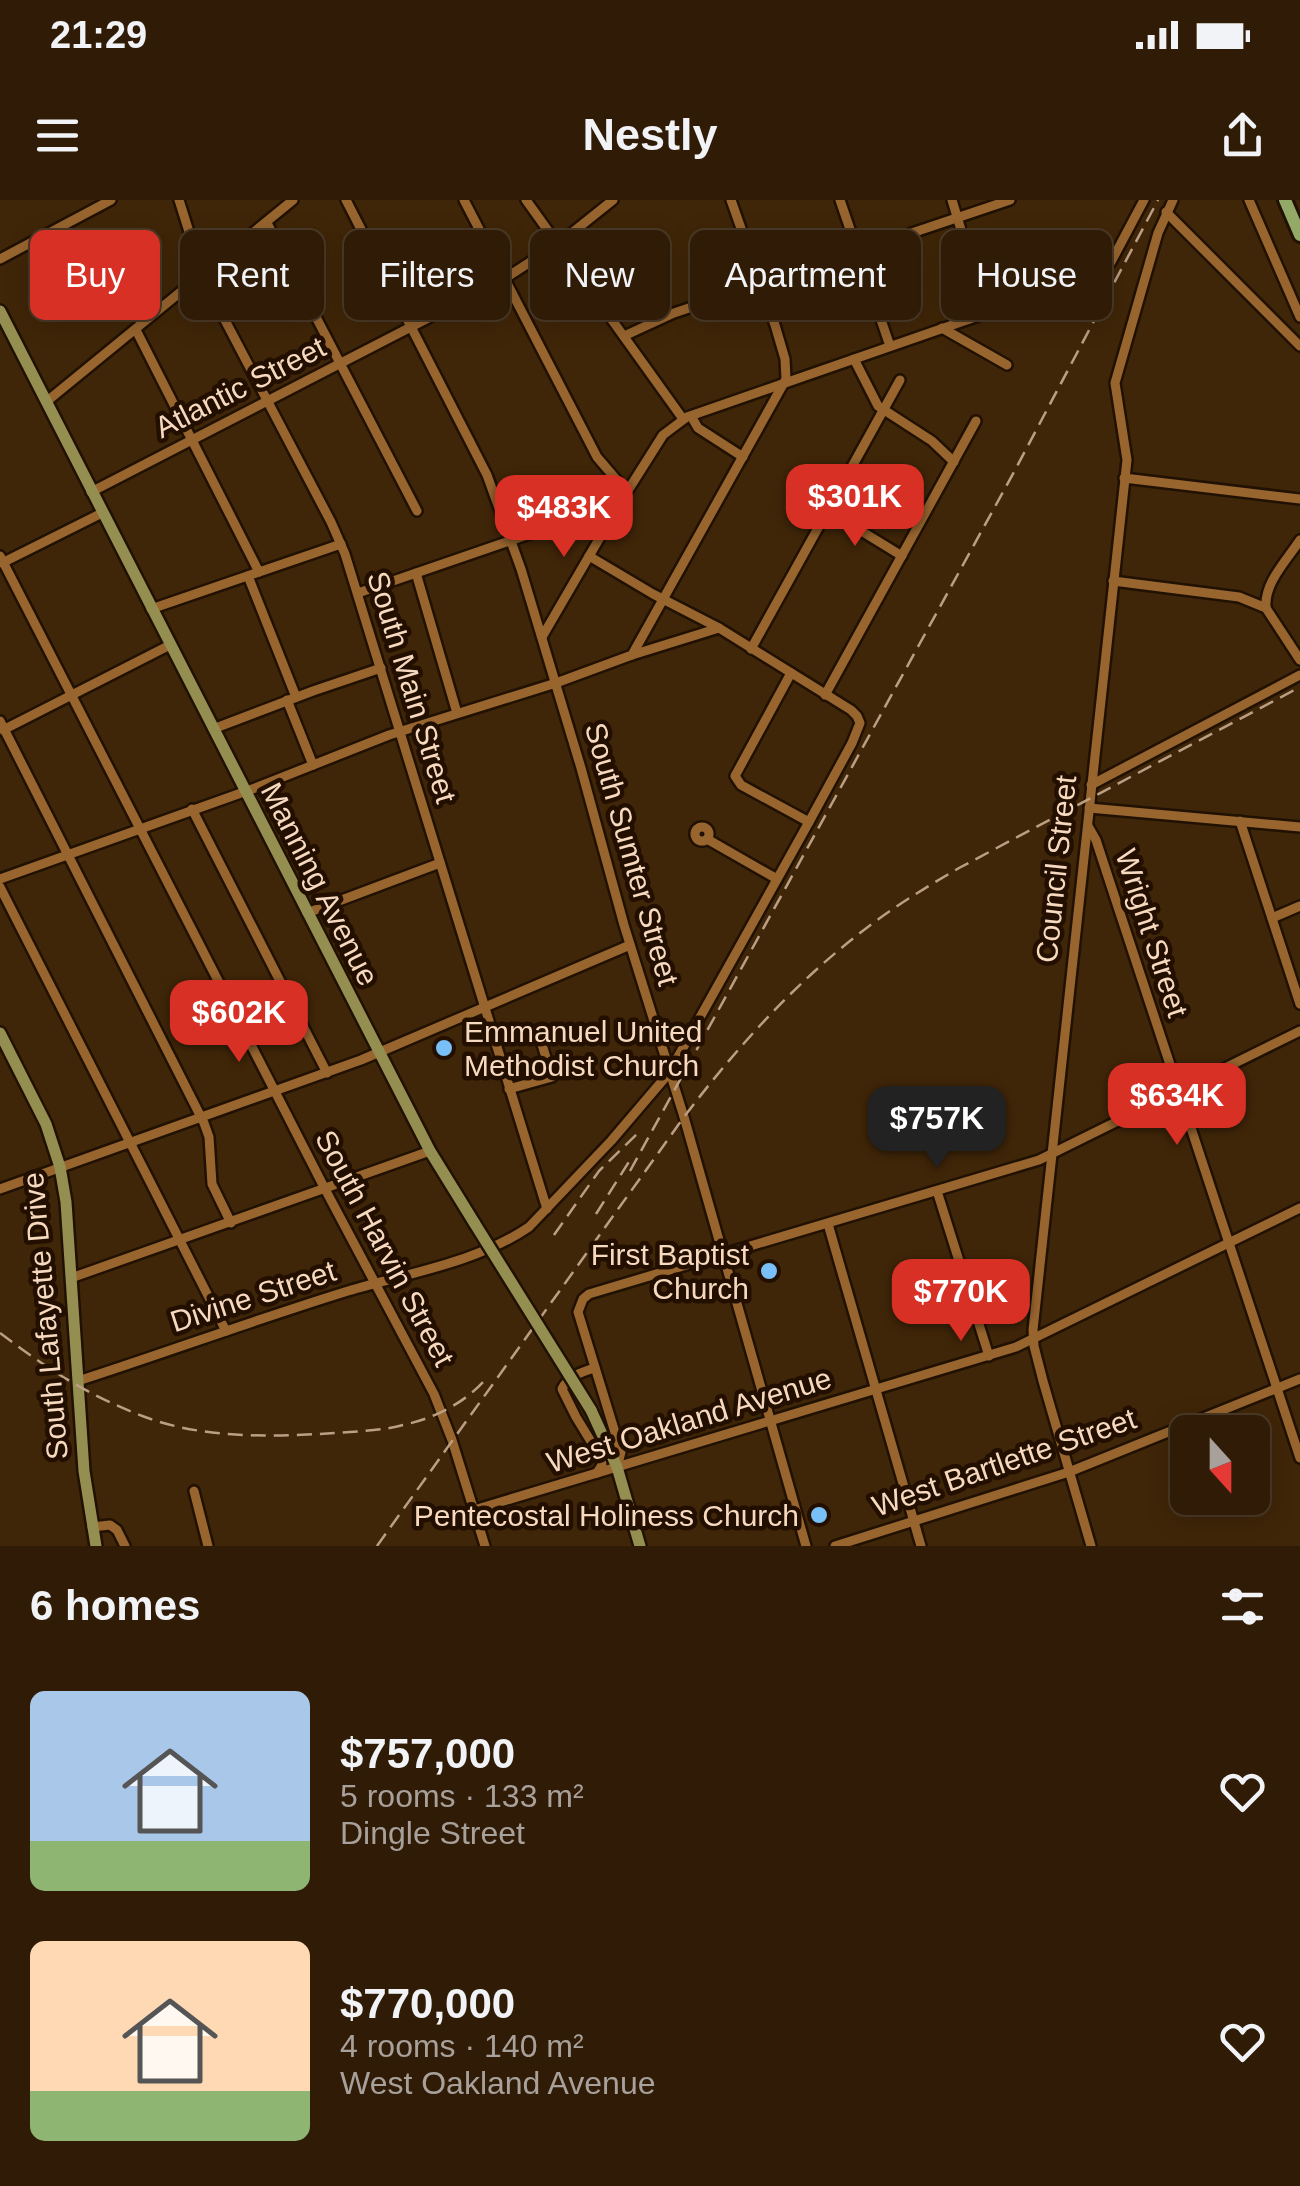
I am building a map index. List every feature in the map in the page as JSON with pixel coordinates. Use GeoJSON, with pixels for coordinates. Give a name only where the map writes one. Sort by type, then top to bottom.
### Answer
{"type":"FeatureCollection","features":[{"type":"Feature","properties":{"kind":"highway"},"geometry":{"type":"LineString","coordinates":[[1285,200],[1300,234]]}},
{"type":"Feature","properties":{"kind":"main road","name":"Manning Avenue"},"geometry":{"type":"LineString","coordinates":[[0,311],[430,1152],[591,1410],[617,1467]]}},
{"type":"Feature","properties":{"kind":"main road","name":"South Lafayette Drive"},"geometry":{"type":"LineString","coordinates":[[0,1033],[46,1124],[60,1168],[66,1202],[84,1471],[96,1546]]}},
{"type":"Feature","properties":{"kind":"main road"},"geometry":{"type":"LineString","coordinates":[[617,1467],[640,1546]]}},
{"type":"Feature","properties":{"kind":"street"},"geometry":{"type":"LineString","coordinates":[[0,260],[111,200]]}},
{"type":"Feature","properties":{"kind":"street","name":"South Main Street"},"geometry":{"type":"LineString","coordinates":[[179,200],[189,230]]}},
{"type":"Feature","properties":{"kind":"street"},"geometry":{"type":"LineString","coordinates":[[258,230],[294,200]]}},
{"type":"Feature","properties":{"kind":"street","name":"South Sumter Street"},"geometry":{"type":"LineString","coordinates":[[346,200],[487,475],[512,540],[806,1546]]}},
{"type":"Feature","properties":{"kind":"street"},"geometry":{"type":"LineString","coordinates":[[464,200],[479,230]]}},
{"type":"Feature","properties":{"kind":"street"},"geometry":{"type":"LineString","coordinates":[[526,200],[548,230]]}},
{"type":"Feature","properties":{"kind":"street","name":"Atlantic Street"},"geometry":{"type":"LineString","coordinates":[[576,230],[613,200]]}},
{"type":"Feature","properties":{"kind":"street"},"geometry":{"type":"LineString","coordinates":[[731,200],[742,230]]}},
{"type":"Feature","properties":{"kind":"street"},"geometry":{"type":"LineString","coordinates":[[840,200],[850,230]]}},
{"type":"Feature","properties":{"kind":"street"},"geometry":{"type":"LineString","coordinates":[[952,200],[961,230]]}},
{"type":"Feature","properties":{"kind":"street"},"geometry":{"type":"LineString","coordinates":[[921,230],[1010,200]]}},
{"type":"Feature","properties":{"kind":"street"},"geometry":{"type":"LineString","coordinates":[[1112,260],[1144,200]]}},
{"type":"Feature","properties":{"kind":"street","name":"Council Street"},"geometry":{"type":"LineString","coordinates":[[1091,1546],[1033,1341],[1127,453],[1115,383],[1149,262],[1172,200]]}},
{"type":"Feature","properties":{"kind":"street"},"geometry":{"type":"LineString","coordinates":[[1249,201],[1300,317]]}},
{"type":"Feature","properties":{"kind":"street"},"geometry":{"type":"LineString","coordinates":[[1166,212],[1300,346]]}},
{"type":"Feature","properties":{"kind":"street"},"geometry":{"type":"LineString","coordinates":[[266,223],[416,512]]}},
{"type":"Feature","properties":{"kind":"street"},"geometry":{"type":"LineString","coordinates":[[510,290],[597,457],[626,492]]}},
{"type":"Feature","properties":{"kind":"street"},"geometry":{"type":"LineString","coordinates":[[46,402],[180,294]]}},
{"type":"Feature","properties":{"kind":"street"},"geometry":{"type":"LineString","coordinates":[[624,336],[690,308]]}},
{"type":"Feature","properties":{"kind":"street","name":"South Main Street"},"geometry":{"type":"LineString","coordinates":[[225,320],[341,544],[546,1208]]}},
{"type":"Feature","properties":{"kind":"street","name":"Atlantic Street"},"geometry":{"type":"LineString","coordinates":[[92,492],[425,320]]}},
{"type":"Feature","properties":{"kind":"street"},"geometry":{"type":"LineString","coordinates":[[613,320],[687,417],[743,457]]}},
{"type":"Feature","properties":{"kind":"street"},"geometry":{"type":"LineString","coordinates":[[632,655],[785,383],[785,359],[773,320]]}},
{"type":"Feature","properties":{"kind":"street"},"geometry":{"type":"LineString","coordinates":[[881,320],[890,346]]}},
{"type":"Feature","properties":{"kind":"street"},"geometry":{"type":"LineString","coordinates":[[542,637],[626,492],[663,436],[687,417],[964,320]]}},
{"type":"Feature","properties":{"kind":"street"},"geometry":{"type":"LineString","coordinates":[[942,328],[1007,365]]}},
{"type":"Feature","properties":{"kind":"street"},"geometry":{"type":"LineString","coordinates":[[136,330],[259,572]]}},
{"type":"Feature","properties":{"kind":"street"},"geometry":{"type":"LineString","coordinates":[[854,358],[878,406],[932,441],[954,462]]}},
{"type":"Feature","properties":{"kind":"street"},"geometry":{"type":"LineString","coordinates":[[751,650],[900,380]]}},
{"type":"Feature","properties":{"kind":"street"},"geometry":{"type":"LineString","coordinates":[[589,556],[719,628],[826,694],[976,422]]}},
{"type":"Feature","properties":{"kind":"street"},"geometry":{"type":"LineString","coordinates":[[1124,478],[1300,500]]}},
{"type":"Feature","properties":{"kind":"street"},"geometry":{"type":"LineString","coordinates":[[358,593],[620,503]]}},
{"type":"Feature","properties":{"kind":"street"},"geometry":{"type":"LineString","coordinates":[[828,510],[902,556]]}},
{"type":"Feature","properties":{"kind":"street"},"geometry":{"type":"LineString","coordinates":[[1,561],[102,512]]}},
{"type":"Feature","properties":{"kind":"street"},"geometry":{"type":"LineString","coordinates":[[1300,540],[1272,582],[1265,600],[1266,608],[1300,660]]}},
{"type":"Feature","properties":{"kind":"street"},"geometry":{"type":"LineString","coordinates":[[151,609],[341,544]]}},
{"type":"Feature","properties":{"kind":"street","name":"South Harvin Street"},"geometry":{"type":"LineString","coordinates":[[1,561],[324,1189],[434,1394],[485,1546]]}},
{"type":"Feature","properties":{"kind":"street"},"geometry":{"type":"LineString","coordinates":[[416,573],[457,713]]}},
{"type":"Feature","properties":{"kind":"street"},"geometry":{"type":"LineString","coordinates":[[248,576],[313,765]]}},
{"type":"Feature","properties":{"kind":"street"},"geometry":{"type":"LineString","coordinates":[[1113,582],[1224,595],[1266,608]]}},
{"type":"Feature","properties":{"kind":"street"},"geometry":{"type":"LineString","coordinates":[[0,879],[400,731],[719,628]]}},
{"type":"Feature","properties":{"kind":"street"},"geometry":{"type":"LineString","coordinates":[[170,646],[1,727],[202,1117],[209,1137],[212,1184],[231,1222]]}},
{"type":"Feature","properties":{"kind":"street"},"geometry":{"type":"LineString","coordinates":[[213,729],[381,668]]}},
{"type":"Feature","properties":{"kind":"street"},"geometry":{"type":"LineString","coordinates":[[791,673],[735,776],[741,785],[809,822]]}},
{"type":"Feature","properties":{"kind":"street"},"geometry":{"type":"LineString","coordinates":[[1091,785],[1300,675]]}},
{"type":"Feature","properties":{"kind":"street","name":"Divine Street"},"geometry":{"type":"LineString","coordinates":[[78,1381],[473,1254],[529,1227],[669,1072],[778,879],[860,724],[855,714],[826,694]]}},
{"type":"Feature","properties":{"kind":"street"},"geometry":{"type":"LineString","coordinates":[[1088,808],[1300,827]]}},
{"type":"Feature","properties":{"kind":"street"},"geometry":{"type":"LineString","coordinates":[[192,809],[326,1072]]}},
{"type":"Feature","properties":{"kind":"street"},"geometry":{"type":"LineString","coordinates":[[1240,822],[1300,1004]]}},
{"type":"Feature","properties":{"kind":"street","name":"Wright Street"},"geometry":{"type":"LineString","coordinates":[[1087,823],[1300,1458]]}},
{"type":"Feature","properties":{"kind":"street"},"geometry":{"type":"LineString","coordinates":[[707,839],[778,879]]}},
{"type":"Feature","properties":{"kind":"street"},"geometry":{"type":"LineString","coordinates":[[307,913],[440,863]]}},
{"type":"Feature","properties":{"kind":"street"},"geometry":{"type":"LineString","coordinates":[[0,887],[226,1332]]}},
{"type":"Feature","properties":{"kind":"street"},"geometry":{"type":"LineString","coordinates":[[1272,918],[1300,906]]}},
{"type":"Feature","properties":{"kind":"street"},"geometry":{"type":"LineString","coordinates":[[0,1189],[378,1053],[630,945]]}},
{"type":"Feature","properties":{"kind":"street"},"geometry":{"type":"LineString","coordinates":[[617,1467],[621,1452],[578,1312],[588,1294],[1014,1169],[1053,1154],[1300,1031]]}},
{"type":"Feature","properties":{"kind":"street"},"geometry":{"type":"LineString","coordinates":[[509,1089],[552,1077],[540,1038]]}},
{"type":"Feature","properties":{"kind":"street"},"geometry":{"type":"LineString","coordinates":[[71,1278],[430,1152]]}},
{"type":"Feature","properties":{"kind":"street"},"geometry":{"type":"LineString","coordinates":[[937,1192],[989,1356]]}},
{"type":"Feature","properties":{"kind":"street","name":"West Oakland Avenue"},"geometry":{"type":"LineString","coordinates":[[474,1510],[1033,1341],[1300,1208]]}},
{"type":"Feature","properties":{"kind":"street"},"geometry":{"type":"LineString","coordinates":[[828,1224],[922,1546]]}},
{"type":"Feature","properties":{"kind":"street"},"geometry":{"type":"LineString","coordinates":[[595,1368],[566,1381],[562,1389],[601,1458],[597,1473]]}},
{"type":"Feature","properties":{"kind":"street","name":"West Bartlette Street"},"geometry":{"type":"LineString","coordinates":[[835,1546],[1069,1472],[1300,1378]]}},
{"type":"Feature","properties":{"kind":"street"},"geometry":{"type":"LineString","coordinates":[[194,1491],[208,1546]]}},
{"type":"Feature","properties":{"kind":"street"},"geometry":{"type":"LineString","coordinates":[[92,1527],[110,1525],[125,1546]]}},
{"type":"Feature","properties":{"kind":"railway"},"geometry":{"type":"LineString","coordinates":[[630,1171],[1014,472],[1158,200]]}},
{"type":"Feature","properties":{"kind":"railway"},"geometry":{"type":"LineString","coordinates":[[377,1546],[684,1117],[743,1044],[808,977],[880,918],[946,876],[1300,687]]}},
{"type":"Feature","properties":{"kind":"railway"},"geometry":{"type":"LineString","coordinates":[[554,1235],[599,1171],[638,1133]]}},
{"type":"Feature","properties":{"kind":"railway"},"geometry":{"type":"LineString","coordinates":[[596,1214],[632,1157]]}},
{"type":"Feature","properties":{"kind":"railway"},"geometry":{"type":"LineString","coordinates":[[0,1333],[52,1370],[105,1400],[168,1424],[215,1433],[287,1435],[395,1427],[446,1410],[483,1382]]}},
{"type":"Feature","properties":{"kind":"place","name":"Emmanuel United Methodist Church"},"geometry":{"type":"Point","coordinates":[444,1048]}},
{"type":"Feature","properties":{"kind":"place","name":"First Baptist Church"},"geometry":{"type":"Point","coordinates":[769,1271]}},
{"type":"Feature","properties":{"kind":"place","name":"Pentecostal Holiness Church"},"geometry":{"type":"Point","coordinates":[819,1515]}}]}
